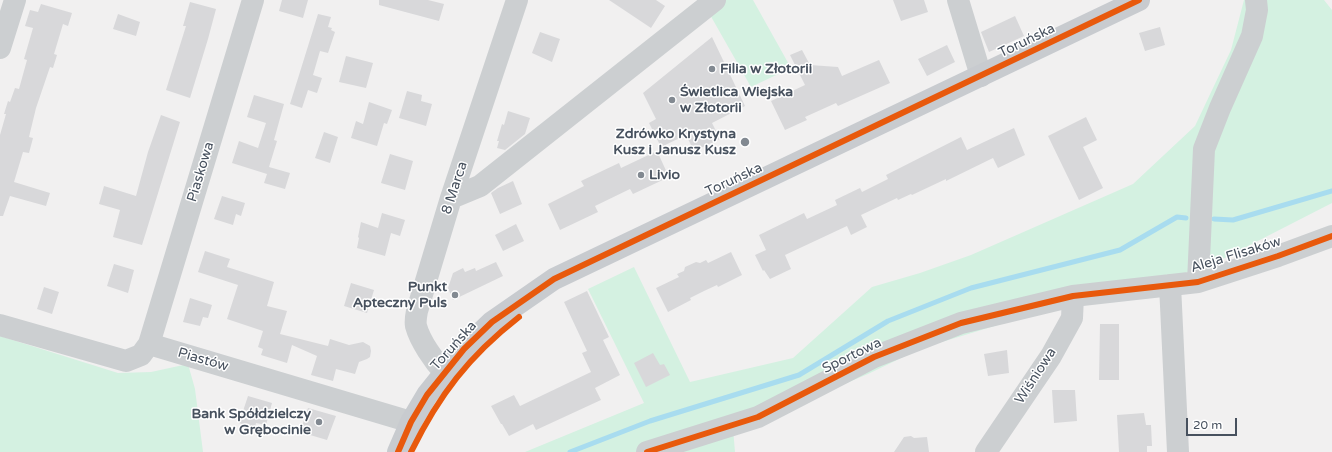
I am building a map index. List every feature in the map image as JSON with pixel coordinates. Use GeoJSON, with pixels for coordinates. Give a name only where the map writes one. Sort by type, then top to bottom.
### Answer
{"type":"FeatureCollection","features":[{"type":"Feature","properties":{"kind":"main road","name":"Toruńska"},"geometry":{"type":"LineString","coordinates":[[398,452],[411,422],[427,396],[444,372],[464,349],[492,322],[554,279],[1139,0]]}},
{"type":"Feature","properties":{"kind":"street"},"geometry":{"type":"LineString","coordinates":[[0,48],[15,0]]}},
{"type":"Feature","properties":{"kind":"street","name":"Piaskowa"},"geometry":{"type":"LineString","coordinates":[[149,344],[253,0]]}},
{"type":"Feature","properties":{"kind":"street","name":"8 Marca"},"geometry":{"type":"LineString","coordinates":[[444,372],[438,366],[420,337],[416,326],[420,298],[516,0]]}},
{"type":"Feature","properties":{"kind":"street"},"geometry":{"type":"LineString","coordinates":[[451,198],[480,186],[715,0]]}},
{"type":"Feature","properties":{"kind":"street"},"geometry":{"type":"LineString","coordinates":[[958,0],[981,76]]}},
{"type":"Feature","properties":{"kind":"street"},"geometry":{"type":"LineString","coordinates":[[1198,282],[1204,149],[1220,108],[1252,36],[1257,10],[1256,0]]}},
{"type":"Feature","properties":{"kind":"street","name":"Aleja Flisaków"},"geometry":{"type":"LineString","coordinates":[[1073,296],[1198,282],[1278,256],[1332,236]]}},
{"type":"Feature","properties":{"kind":"street"},"geometry":{"type":"LineString","coordinates":[[1170,285],[1178,452]]}},
{"type":"Feature","properties":{"kind":"street","name":"Sportowa"},"geometry":{"type":"LineString","coordinates":[[647,452],[758,418],[874,357],[961,323],[1073,296]]}},
{"type":"Feature","properties":{"kind":"street","name":"Wiśniowa"},"geometry":{"type":"LineString","coordinates":[[986,452],[1051,356],[1072,318],[1073,296]]}},
{"type":"Feature","properties":{"kind":"street"},"geometry":{"type":"LineString","coordinates":[[0,324],[126,361],[141,355],[149,344]]}},
{"type":"Feature","properties":{"kind":"street","name":"Piastów"},"geometry":{"type":"LineString","coordinates":[[149,344],[411,422]]}},
{"type":"Feature","properties":{"kind":"green space"},"geometry":{"type":"Polygon","coordinates":[[[726,0],[753,0],[791,68],[751,87],[709,13],[726,0]]]}},
{"type":"Feature","properties":{"kind":"green space"},"geometry":{"type":"Polygon","coordinates":[[[1244,0],[1324,0],[1332,10],[1332,203],[1207,267],[1064,305],[922,348],[868,374],[804,401],[732,417],[735,452],[525,452],[644,403],[588,289],[634,267],[690,382],[793,358],[872,287],[920,273],[971,255],[1133,184],[1195,126],[1231,50],[1244,0]]]}},
{"type":"Feature","properties":{"kind":"green space"},"geometry":{"type":"Polygon","coordinates":[[[0,336],[118,373],[151,372],[188,364],[195,389],[203,452],[0,452],[0,336]]]}},
{"type":"Feature","properties":{"kind":"building"},"geometry":{"type":"Polygon","coordinates":[[[282,0],[308,0],[303,18],[279,11],[282,0]]]}},
{"type":"Feature","properties":{"kind":"building"},"geometry":{"type":"Polygon","coordinates":[[[379,0],[428,0],[444,4],[439,21],[379,5],[379,0]]]}},
{"type":"Feature","properties":{"kind":"building"},"geometry":{"type":"Polygon","coordinates":[[[609,0],[656,0],[665,6],[651,28],[609,0]]]}},
{"type":"Feature","properties":{"kind":"building"},"geometry":{"type":"Polygon","coordinates":[[[893,0],[924,0],[928,12],[901,21],[893,0]]]}},
{"type":"Feature","properties":{"kind":"building"},"geometry":{"type":"Polygon","coordinates":[[[190,2],[216,9],[190,98],[166,90],[186,26],[183,26],[190,2]]]}},
{"type":"Feature","properties":{"kind":"building"},"geometry":{"type":"Polygon","coordinates":[[[41,4],[72,13],[68,26],[63,24],[54,54],[57,55],[53,68],[50,67],[36,108],[29,137],[33,138],[29,153],[23,152],[14,182],[50,193],[46,206],[10,196],[3,216],[0,216],[0,135],[6,114],[4,114],[8,101],[10,102],[15,88],[19,89],[27,60],[24,59],[33,28],[25,26],[30,10],[38,12],[41,4]]]}},
{"type":"Feature","properties":{"kind":"building"},"geometry":{"type":"Polygon","coordinates":[[[118,14],[140,22],[136,36],[113,29],[118,14]]]}},
{"type":"Feature","properties":{"kind":"building"},"geometry":{"type":"Polygon","coordinates":[[[318,14],[331,17],[328,27],[332,28],[331,30],[335,32],[328,53],[320,51],[313,75],[322,78],[317,93],[308,90],[302,108],[290,104],[318,14]]]}},
{"type":"Feature","properties":{"kind":"building"},"geometry":{"type":"Polygon","coordinates":[[[1015,16],[1024,36],[989,52],[981,32],[1015,16]]]}},
{"type":"Feature","properties":{"kind":"building"},"geometry":{"type":"Polygon","coordinates":[[[1160,27],[1165,45],[1145,51],[1139,33],[1160,27]]]}},
{"type":"Feature","properties":{"kind":"building"},"geometry":{"type":"Polygon","coordinates":[[[540,32],[560,39],[552,62],[532,53],[540,32]]]}},
{"type":"Feature","properties":{"kind":"building"},"geometry":{"type":"Polygon","coordinates":[[[712,37],[745,106],[712,123],[720,139],[694,151],[686,135],[661,147],[649,123],[656,119],[643,93],[712,37]]]}},
{"type":"Feature","properties":{"kind":"building"},"geometry":{"type":"Polygon","coordinates":[[[947,45],[955,62],[927,76],[918,59],[947,45]]]}},
{"type":"Feature","properties":{"kind":"building"},"geometry":{"type":"Polygon","coordinates":[[[802,50],[810,65],[838,67],[842,76],[879,60],[890,83],[838,106],[836,103],[805,117],[807,120],[785,130],[771,101],[805,85],[790,55],[802,50]]]}},
{"type":"Feature","properties":{"kind":"building"},"geometry":{"type":"Polygon","coordinates":[[[346,56],[373,63],[366,88],[339,82],[346,56]]]}},
{"type":"Feature","properties":{"kind":"building"},"geometry":{"type":"Polygon","coordinates":[[[407,91],[422,95],[421,101],[432,104],[426,126],[399,118],[407,91]]]}},
{"type":"Feature","properties":{"kind":"building"},"geometry":{"type":"Polygon","coordinates":[[[254,95],[284,104],[274,140],[277,141],[269,167],[290,173],[285,189],[264,183],[267,174],[232,163],[239,141],[258,148],[266,123],[247,117],[254,95]]]}},
{"type":"Feature","properties":{"kind":"building"},"geometry":{"type":"Polygon","coordinates":[[[369,102],[392,110],[387,124],[384,123],[377,146],[351,138],[356,121],[363,124],[369,102]]]}},
{"type":"Feature","properties":{"kind":"building"},"geometry":{"type":"Polygon","coordinates":[[[508,111],[530,118],[525,134],[505,150],[497,148],[499,141],[497,141],[508,111]]]}},
{"type":"Feature","properties":{"kind":"building"},"geometry":{"type":"Polygon","coordinates":[[[161,115],[180,122],[142,245],[113,237],[120,210],[99,204],[104,186],[136,196],[148,152],[161,115]]]}},
{"type":"Feature","properties":{"kind":"building"},"geometry":{"type":"Polygon","coordinates":[[[1086,117],[1097,140],[1083,147],[1103,188],[1079,200],[1048,136],[1086,117]]]}},
{"type":"Feature","properties":{"kind":"building"},"geometry":{"type":"Polygon","coordinates":[[[1014,128],[1025,155],[998,168],[993,158],[946,181],[946,179],[898,200],[897,198],[861,215],[867,227],[851,235],[847,226],[785,255],[791,269],[770,279],[764,270],[763,271],[755,255],[766,250],[759,235],[804,213],[807,219],[837,205],[835,200],[860,188],[862,192],[888,179],[886,175],[961,137],[967,150],[1014,128]]]}},
{"type":"Feature","properties":{"kind":"building"},"geometry":{"type":"Polygon","coordinates":[[[324,132],[338,137],[330,163],[315,158],[324,132]]]}},
{"type":"Feature","properties":{"kind":"building"},"geometry":{"type":"Polygon","coordinates":[[[657,151],[669,177],[633,194],[630,189],[595,206],[598,212],[560,230],[548,204],[584,186],[581,181],[619,163],[621,168],[657,151]]]}},
{"type":"Feature","properties":{"kind":"building"},"geometry":{"type":"Polygon","coordinates":[[[390,154],[413,161],[405,190],[381,183],[390,154]]]}},
{"type":"Feature","properties":{"kind":"building"},"geometry":{"type":"Polygon","coordinates":[[[513,181],[522,204],[500,214],[491,193],[513,181]]]}},
{"type":"Feature","properties":{"kind":"building"},"geometry":{"type":"Polygon","coordinates":[[[222,196],[245,203],[241,216],[236,214],[233,225],[214,219],[222,196]]]}},
{"type":"Feature","properties":{"kind":"building"},"geometry":{"type":"Polygon","coordinates":[[[382,213],[405,220],[400,236],[391,233],[385,256],[357,248],[361,222],[378,228],[382,213]]]}},
{"type":"Feature","properties":{"kind":"building"},"geometry":{"type":"Polygon","coordinates":[[[516,224],[524,241],[503,251],[495,235],[516,224]]]}},
{"type":"Feature","properties":{"kind":"building"},"geometry":{"type":"Polygon","coordinates":[[[205,251],[230,259],[227,267],[274,282],[267,306],[287,311],[280,334],[328,346],[330,339],[349,345],[363,342],[370,346],[370,357],[359,362],[355,374],[336,369],[333,381],[311,375],[317,356],[292,345],[287,363],[261,355],[263,349],[258,347],[263,331],[227,319],[238,285],[198,272],[205,251]]]}},
{"type":"Feature","properties":{"kind":"building"},"geometry":{"type":"Polygon","coordinates":[[[731,252],[742,275],[718,287],[717,285],[690,298],[691,300],[668,312],[656,288],[679,277],[677,274],[684,271],[685,267],[696,262],[700,263],[706,260],[708,263],[731,252]]]}},
{"type":"Feature","properties":{"kind":"building"},"geometry":{"type":"Polygon","coordinates":[[[496,262],[503,276],[453,300],[448,288],[453,273],[463,268],[465,272],[475,268],[476,271],[496,262]]]}},
{"type":"Feature","properties":{"kind":"building"},"geometry":{"type":"Polygon","coordinates":[[[114,264],[134,270],[128,293],[107,286],[114,264]]]}},
{"type":"Feature","properties":{"kind":"building"},"geometry":{"type":"Polygon","coordinates":[[[351,283],[374,290],[367,313],[344,306],[351,283]]]}},
{"type":"Feature","properties":{"kind":"building"},"geometry":{"type":"Polygon","coordinates":[[[44,287],[59,292],[52,314],[37,309],[44,287]]]}},
{"type":"Feature","properties":{"kind":"building"},"geometry":{"type":"Polygon","coordinates":[[[587,291],[609,337],[603,340],[620,375],[595,388],[601,400],[536,430],[533,424],[509,436],[491,406],[514,395],[520,406],[591,372],[582,353],[587,351],[564,302],[587,291]]]}},
{"type":"Feature","properties":{"kind":"building"},"geometry":{"type":"Polygon","coordinates":[[[190,298],[212,305],[208,318],[203,317],[200,326],[183,322],[190,298]]]}},
{"type":"Feature","properties":{"kind":"building"},"geometry":{"type":"Polygon","coordinates":[[[1100,324],[1119,324],[1119,380],[1099,380],[1100,324]]]}},
{"type":"Feature","properties":{"kind":"building"},"geometry":{"type":"Polygon","coordinates":[[[1007,350],[1009,373],[988,376],[984,354],[1007,350]]]}},
{"type":"Feature","properties":{"kind":"building"},"geometry":{"type":"Polygon","coordinates":[[[653,353],[660,365],[664,364],[670,375],[646,387],[634,363],[653,353]]]}},
{"type":"Feature","properties":{"kind":"building"},"geometry":{"type":"Polygon","coordinates":[[[1052,390],[1075,390],[1077,421],[1054,423],[1052,390]]]}},
{"type":"Feature","properties":{"kind":"building"},"geometry":{"type":"Polygon","coordinates":[[[248,396],[272,403],[266,425],[256,423],[255,428],[239,423],[248,396]]]}},
{"type":"Feature","properties":{"kind":"building","name":"Bank Spółdzielczy w Grębocinie"},"geometry":{"type":"Polygon","coordinates":[[[308,408],[336,416],[327,440],[300,432],[308,408]]]}},
{"type":"Feature","properties":{"kind":"building"},"geometry":{"type":"Polygon","coordinates":[[[1144,413],[1146,425],[1151,425],[1152,446],[1147,446],[1147,452],[1119,452],[1117,415],[1144,413]]]}},
{"type":"Feature","properties":{"kind":"building"},"geometry":{"type":"Polygon","coordinates":[[[911,436],[914,438],[927,437],[929,452],[894,452],[904,437],[911,436]]]}},
{"type":"Feature","properties":{"kind":"waterway"},"geometry":{"type":"LineString","coordinates":[[1214,219],[1233,220],[1332,191]]}},
{"type":"Feature","properties":{"kind":"waterway"},"geometry":{"type":"LineString","coordinates":[[570,452],[650,421],[799,375],[888,321],[971,288],[1120,250],[1177,217],[1186,218]]}},
{"type":"Feature","properties":{"kind":"cycle path"},"geometry":{"type":"LineString","coordinates":[[398,452],[411,422],[427,395],[464,349],[492,322],[554,279],[1139,0]]}},
{"type":"Feature","properties":{"kind":"cycle path"},"geometry":{"type":"LineString","coordinates":[[647,452],[758,417],[874,357],[961,323],[1073,296],[1198,282],[1278,256],[1332,236]]}},
{"type":"Feature","properties":{"kind":"cycle path"},"geometry":{"type":"LineString","coordinates":[[411,452],[433,412],[457,378],[485,347],[519,317]]}},
{"type":"Feature","properties":{"kind":"place","name":"Filia w Złotorii"},"geometry":{"type":"Point","coordinates":[712,69]}},
{"type":"Feature","properties":{"kind":"place","name":"Świetlica Wiejska w Złotorii"},"geometry":{"type":"Point","coordinates":[672,100]}},
{"type":"Feature","properties":{"kind":"place","name":"Zdrówko Krystyna Kusz i Janusz Kusz"},"geometry":{"type":"Point","coordinates":[745,142]}},
{"type":"Feature","properties":{"kind":"place","name":"Livio"},"geometry":{"type":"Point","coordinates":[641,175]}},
{"type":"Feature","properties":{"kind":"place","name":"Punkt Apteczny Puls"},"geometry":{"type":"Point","coordinates":[455,295]}},
{"type":"Feature","properties":{"kind":"place","name":"Bank Spółdzielczy w Grębocinie"},"geometry":{"type":"Point","coordinates":[319,422]}}]}
